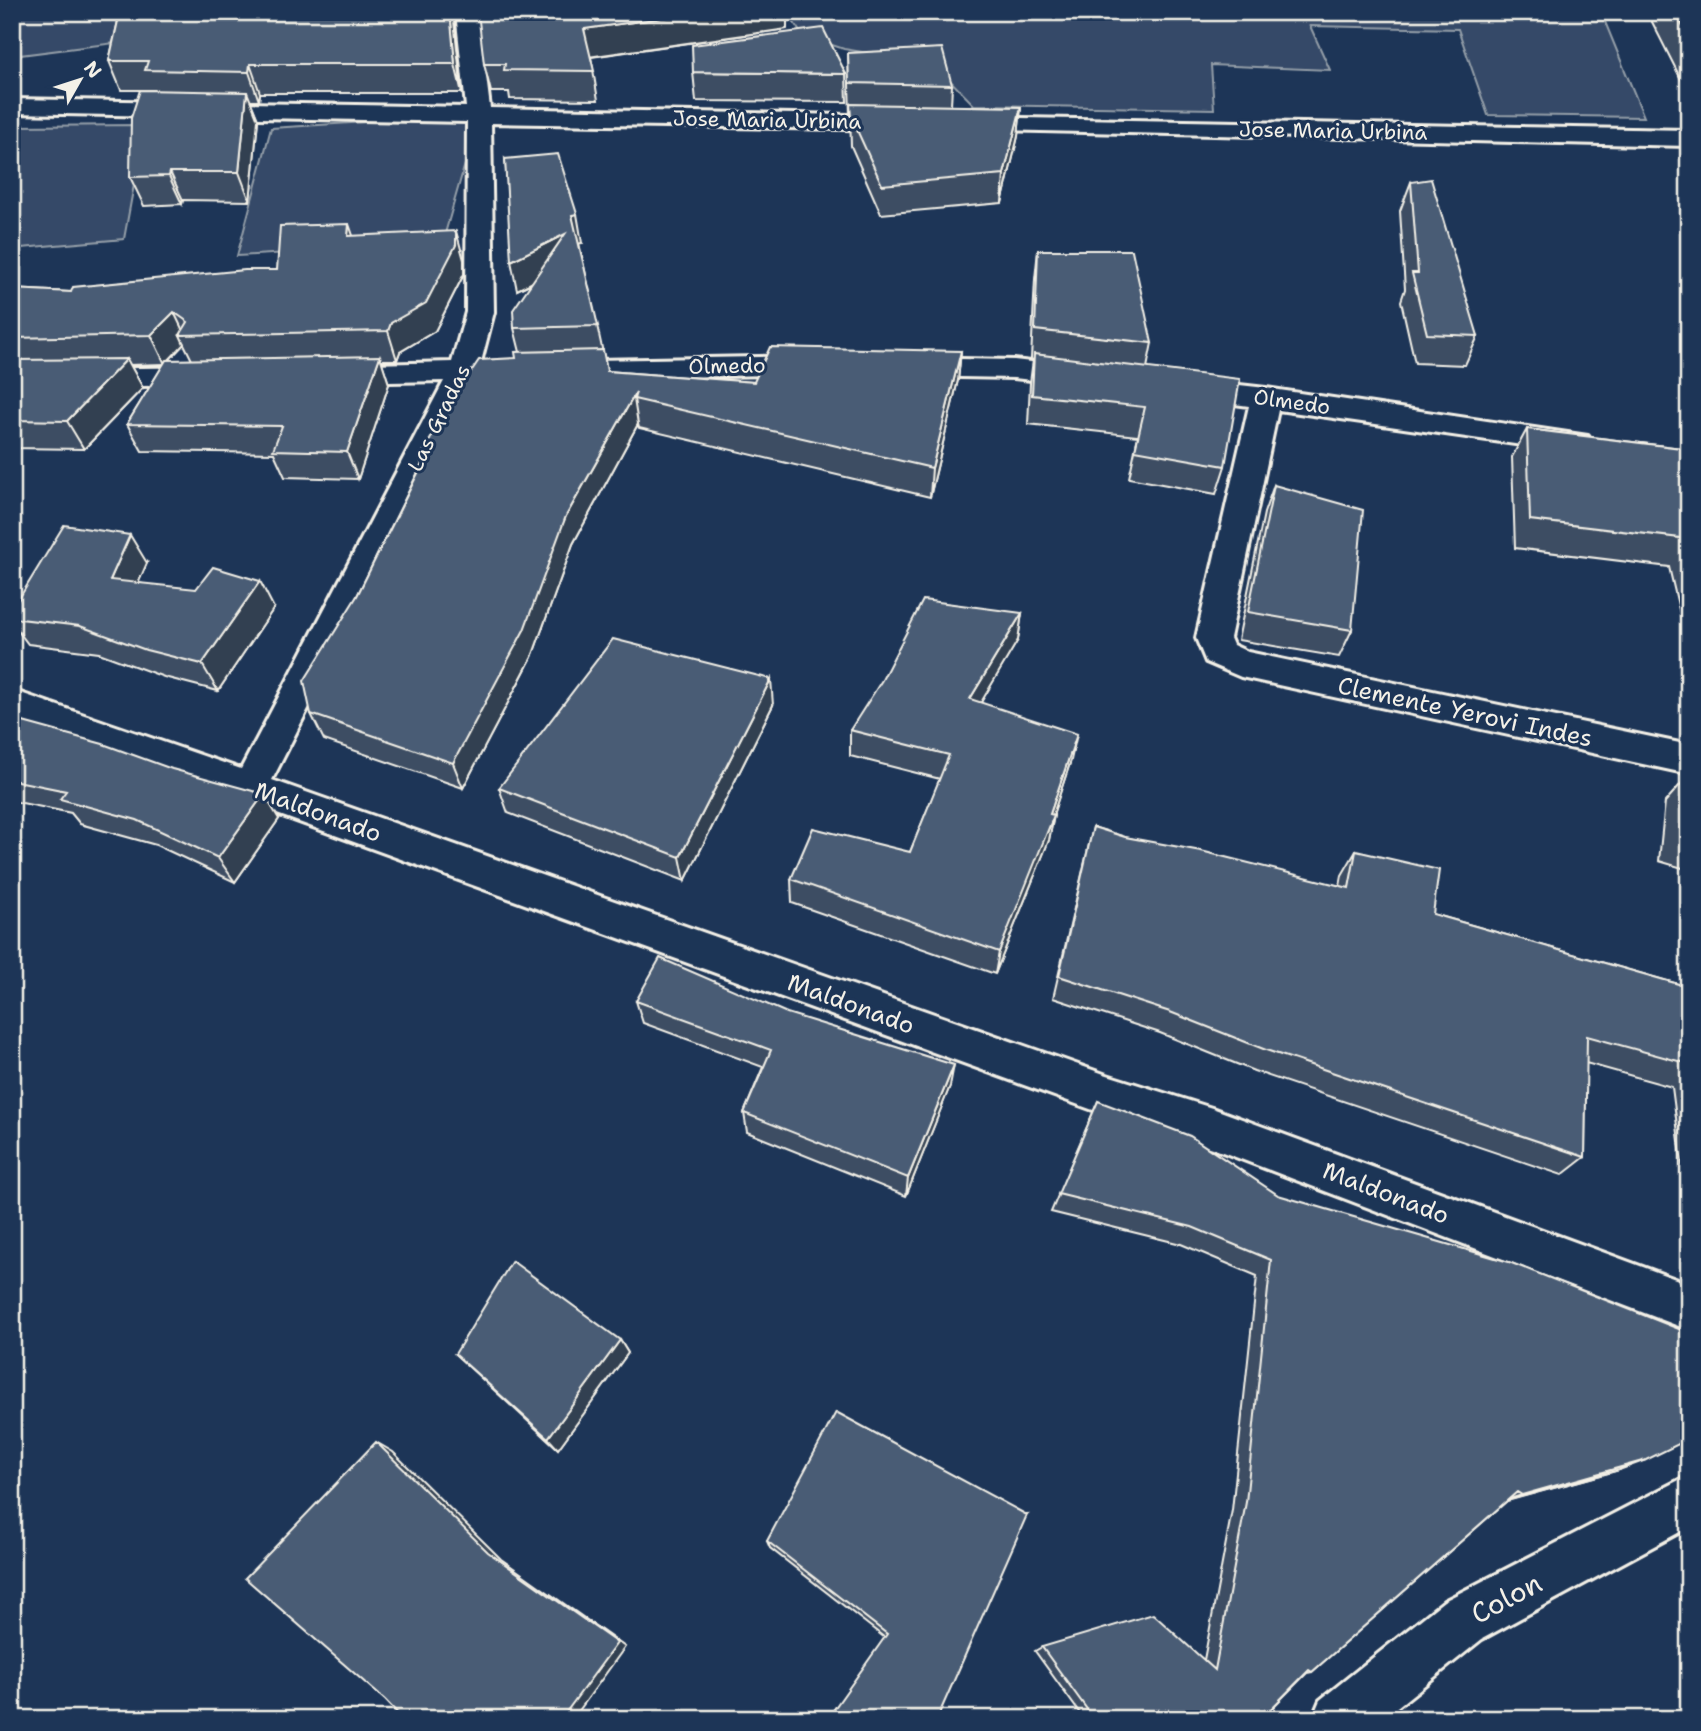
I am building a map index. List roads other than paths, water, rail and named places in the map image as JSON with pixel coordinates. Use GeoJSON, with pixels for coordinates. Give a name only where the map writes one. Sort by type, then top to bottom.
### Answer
{"type":"FeatureCollection","features":[{"type":"Feature","properties":{"kind":"street","name":"Las Gradas"},"geometry":{"type":"LineString","coordinates":[[250,788],[464,372],[480,312],[479,115],[467,12]]}},
{"type":"Feature","properties":{"kind":"street","name":"Jose Maria Urbina"},"geometry":{"type":"LineString","coordinates":[[12,106],[1689,138]]}},
{"type":"Feature","properties":{"kind":"street","name":"Olmedo"},"geometry":{"type":"LineString","coordinates":[[300,375],[765,364],[1014,369],[1107,380]]}},
{"type":"Feature","properties":{"kind":"street"},"geometry":{"type":"LineString","coordinates":[[12,379],[231,376]]}},
{"type":"Feature","properties":{"kind":"street","name":"Olmedo"},"geometry":{"type":"LineString","coordinates":[[1160,386],[1266,397],[1439,425],[1604,446]]}},
{"type":"Feature","properties":{"kind":"street","name":"Clemente Yerovi Indes"},"geometry":{"type":"LineString","coordinates":[[1266,397],[1213,638],[1218,653],[1241,664],[1689,761]]}},
{"type":"Feature","properties":{"kind":"street","name":"Maldonado"},"geometry":{"type":"LineString","coordinates":[[12,704],[1104,1094],[1212,1128],[1689,1307]]}},
{"type":"Feature","properties":{"kind":"street","name":"Colon"},"geometry":{"type":"LineString","coordinates":[[1339,1719],[1463,1620],[1689,1500]]}}]}
